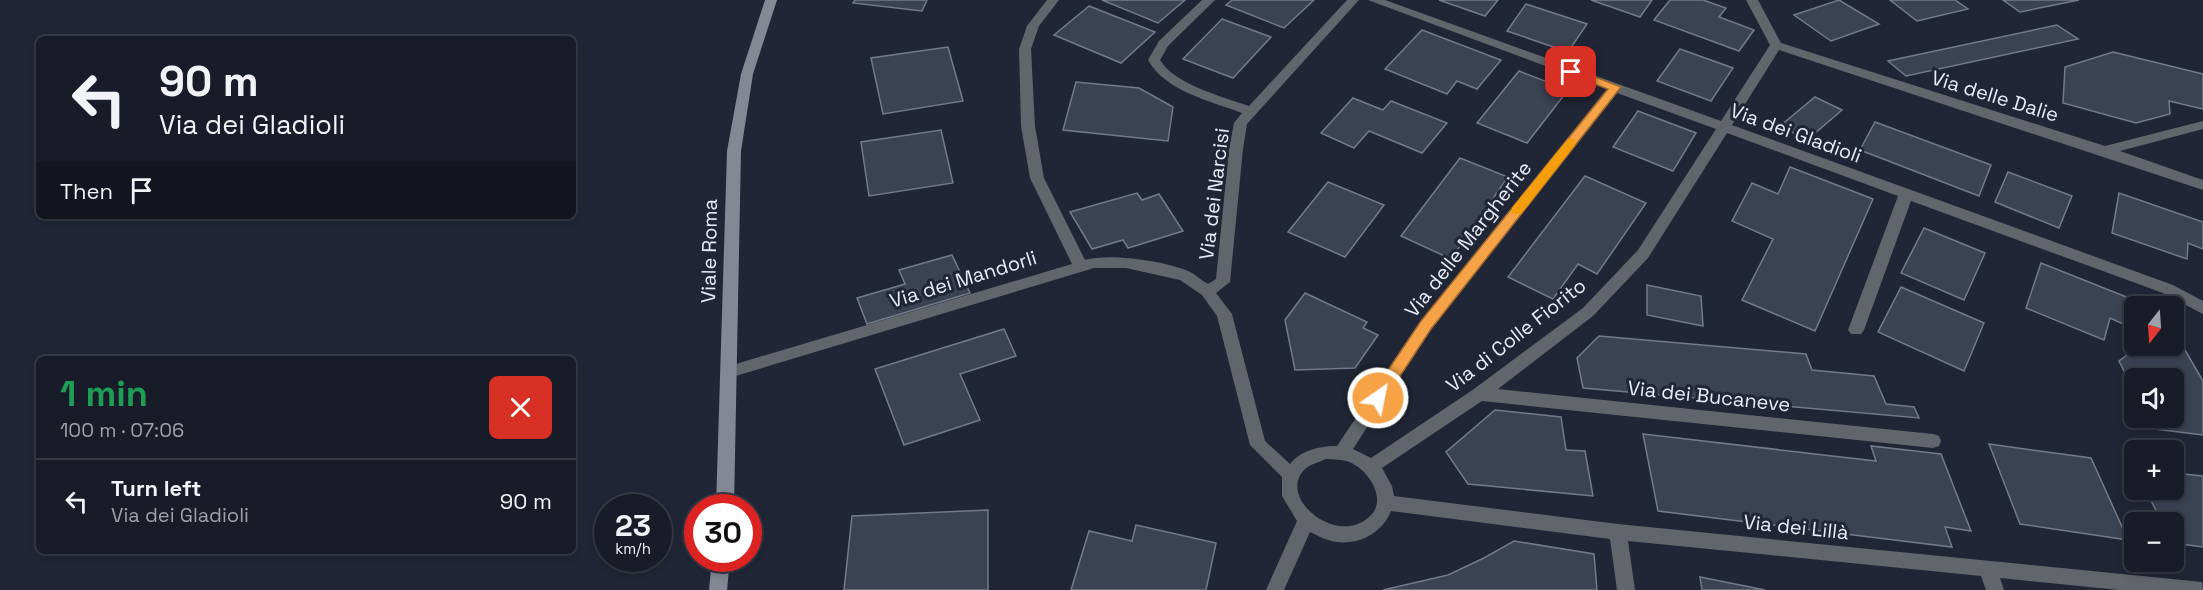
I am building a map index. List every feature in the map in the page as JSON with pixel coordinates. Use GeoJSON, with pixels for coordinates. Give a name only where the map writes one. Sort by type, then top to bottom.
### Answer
{"type":"FeatureCollection","features":[{"type":"Feature","properties":{"kind":"street","name":"Viale Roma"},"geometry":{"type":"LineString","coordinates":[[726,494],[734,151],[747,74],[771,0]]}},
{"type":"Feature","properties":{"kind":"street"},"geometry":{"type":"LineString","coordinates":[[1053,0],[1033,26],[1025,49],[1028,126],[1037,178],[1080,266]]}},
{"type":"Feature","properties":{"kind":"street"},"geometry":{"type":"LineString","coordinates":[[1209,0],[1164,44],[1156,54],[1155,66],[1171,79],[1251,112]]}},
{"type":"Feature","properties":{"kind":"street","name":"Via dei Narcisi"},"geometry":{"type":"LineString","coordinates":[[1207,291],[1222,282],[1241,123],[1353,0]]}},
{"type":"Feature","properties":{"kind":"street","name":"Via dei Gladioli"},"geometry":{"type":"LineString","coordinates":[[1374,0],[2168,290],[2203,308]]}},
{"type":"Feature","properties":{"kind":"street"},"geometry":{"type":"LineString","coordinates":[[1752,0],[1776,45]]}},
{"type":"Feature","properties":{"kind":"street","name":"Via di Colle Fiorito"},"geometry":{"type":"LineString","coordinates":[[1370,467],[1480,394],[1588,312],[1643,254],[1776,45]]}},
{"type":"Feature","properties":{"kind":"street","name":"Via delle Dalie"},"geometry":{"type":"LineString","coordinates":[[1776,45],[2203,185]]}},
{"type":"Feature","properties":{"kind":"street","name":"Via delle Margherite"},"geometry":{"type":"LineString","coordinates":[[1341,453],[1426,325],[1615,87]]}},
{"type":"Feature","properties":{"kind":"street"},"geometry":{"type":"LineString","coordinates":[[2105,151],[2203,125]]}},
{"type":"Feature","properties":{"kind":"street"},"geometry":{"type":"LineString","coordinates":[[1856,330],[1906,194]]}},
{"type":"Feature","properties":{"kind":"street","name":"Via dei Mandorli"},"geometry":{"type":"LineString","coordinates":[[729,372],[1080,266],[1112,262],[1144,266],[1184,275],[1207,291]]}},
{"type":"Feature","properties":{"kind":"street"},"geometry":{"type":"LineString","coordinates":[[1207,291],[1224,314],[1258,445],[1291,475]]}},
{"type":"Feature","properties":{"kind":"street","name":"Via dei Bucaneve"},"geometry":{"type":"LineString","coordinates":[[1480,394],[1933,441]]}},
{"type":"Feature","properties":{"kind":"street"},"geometry":{"type":"LineString","coordinates":[[1325,452],[1341,453],[1357,458],[1370,467],[1385,490],[1386,503],[1382,514],[1374,524],[1348,534],[1326,531],[1306,521],[1296,511],[1290,499],[1288,486],[1291,475],[1298,464],[1311,456],[1325,452]]}},
{"type":"Feature","properties":{"kind":"street","name":"Via dei Lillà"},"geometry":{"type":"LineString","coordinates":[[1386,503],[1618,532],[2202,590]]}},
{"type":"Feature","properties":{"kind":"street"},"geometry":{"type":"LineString","coordinates":[[1275,590],[1306,521]]}},
{"type":"Feature","properties":{"kind":"street"},"geometry":{"type":"LineString","coordinates":[[1618,532],[1626,590]]}},
{"type":"Feature","properties":{"kind":"street"},"geometry":{"type":"LineString","coordinates":[[1987,568],[1995,590]]}},
{"type":"Feature","properties":{"kind":"street"},"geometry":{"type":"LineString","coordinates":[[718,590],[720,572]]}},
{"type":"Feature","properties":{"kind":"building"},"geometry":{"type":"Polygon","coordinates":[[[855,0],[927,0],[922,11],[853,3],[855,0]]]}},
{"type":"Feature","properties":{"kind":"building"},"geometry":{"type":"Polygon","coordinates":[[[1102,0],[1185,0],[1158,23],[1102,0]]]}},
{"type":"Feature","properties":{"kind":"building"},"geometry":{"type":"Polygon","coordinates":[[[1232,0],[1314,0],[1284,28],[1226,5],[1232,0]]]}},
{"type":"Feature","properties":{"kind":"building"},"geometry":{"type":"Polygon","coordinates":[[[1439,0],[1498,0],[1485,16],[1439,0]]]}},
{"type":"Feature","properties":{"kind":"building"},"geometry":{"type":"Polygon","coordinates":[[[1591,0],[1652,0],[1640,17],[1591,0]]]}},
{"type":"Feature","properties":{"kind":"building"},"geometry":{"type":"Polygon","coordinates":[[[1670,0],[1703,0],[1726,8],[1719,17],[1754,30],[1739,51],[1654,20],[1670,0]]]}},
{"type":"Feature","properties":{"kind":"building"},"geometry":{"type":"Polygon","coordinates":[[[1839,0],[1879,24],[1831,41],[1794,15],[1839,0]]]}},
{"type":"Feature","properties":{"kind":"building"},"geometry":{"type":"Polygon","coordinates":[[[1890,0],[1955,0],[1968,9],[1917,21],[1890,0]]]}},
{"type":"Feature","properties":{"kind":"building"},"geometry":{"type":"Polygon","coordinates":[[[2003,0],[2079,0],[2020,12],[2003,0]]]}},
{"type":"Feature","properties":{"kind":"building"},"geometry":{"type":"Polygon","coordinates":[[[1526,4],[1587,24],[1568,52],[1507,31],[1526,4]]]}},
{"type":"Feature","properties":{"kind":"building"},"geometry":{"type":"Polygon","coordinates":[[[1089,6],[1155,32],[1121,63],[1054,35],[1089,6]]]}},
{"type":"Feature","properties":{"kind":"building"},"geometry":{"type":"Polygon","coordinates":[[[1222,19],[1271,37],[1233,78],[1183,59],[1222,19]]]}},
{"type":"Feature","properties":{"kind":"building"},"geometry":{"type":"Polygon","coordinates":[[[2057,25],[2078,39],[1906,76],[1888,61],[2057,25]]]}},
{"type":"Feature","properties":{"kind":"building"},"geometry":{"type":"Polygon","coordinates":[[[1422,30],[1501,60],[1477,89],[1457,81],[1447,94],[1385,69],[1422,30]]]}},
{"type":"Feature","properties":{"kind":"building"},"geometry":{"type":"Polygon","coordinates":[[[948,47],[963,101],[883,114],[871,58],[948,47]]]}},
{"type":"Feature","properties":{"kind":"building"},"geometry":{"type":"Polygon","coordinates":[[[1680,49],[1733,68],[1711,101],[1657,81],[1680,49]]]}},
{"type":"Feature","properties":{"kind":"building"},"geometry":{"type":"Polygon","coordinates":[[[2113,52],[2203,74],[2203,109],[2169,101],[2170,114],[2136,123],[2063,103],[2065,67],[2113,52]]]}},
{"type":"Feature","properties":{"kind":"building"},"geometry":{"type":"Polygon","coordinates":[[[1519,71],[1568,90],[1527,143],[1477,123],[1519,71]]]}},
{"type":"Feature","properties":{"kind":"building"},"geometry":{"type":"Polygon","coordinates":[[[1076,82],[1139,88],[1173,107],[1168,141],[1063,130],[1076,82]]]}},
{"type":"Feature","properties":{"kind":"building"},"geometry":{"type":"Polygon","coordinates":[[[1815,97],[1842,110],[1807,140],[1780,126],[1815,97]]]}},
{"type":"Feature","properties":{"kind":"building"},"geometry":{"type":"Polygon","coordinates":[[[1353,98],[1383,110],[1391,101],[1447,123],[1422,153],[1369,131],[1354,148],[1321,133],[1353,98]]]}},
{"type":"Feature","properties":{"kind":"building"},"geometry":{"type":"Polygon","coordinates":[[[1638,111],[1696,133],[1673,171],[1613,147],[1638,111]]]}},
{"type":"Feature","properties":{"kind":"building"},"geometry":{"type":"Polygon","coordinates":[[[1875,122],[1991,165],[1979,196],[1860,150],[1875,122]]]}},
{"type":"Feature","properties":{"kind":"building"},"geometry":{"type":"Polygon","coordinates":[[[941,130],[953,183],[869,196],[861,142],[941,130]]]}},
{"type":"Feature","properties":{"kind":"building"},"geometry":{"type":"Polygon","coordinates":[[[1460,158],[1508,177],[1451,259],[1401,236],[1460,158]]]}},
{"type":"Feature","properties":{"kind":"building"},"geometry":{"type":"Polygon","coordinates":[[[1790,167],[1873,199],[1815,331],[1742,300],[1773,239],[1732,221],[1752,183],[1778,194],[1790,167]]]}},
{"type":"Feature","properties":{"kind":"building"},"geometry":{"type":"Polygon","coordinates":[[[2008,172],[2072,196],[2059,228],[1995,202],[2008,172]]]}},
{"type":"Feature","properties":{"kind":"building"},"geometry":{"type":"Polygon","coordinates":[[[1585,176],[1646,203],[1597,274],[1578,264],[1553,299],[1508,277],[1585,176]]]}},
{"type":"Feature","properties":{"kind":"building"},"geometry":{"type":"Polygon","coordinates":[[[1328,182],[1384,205],[1345,257],[1288,232],[1328,182]]]}},
{"type":"Feature","properties":{"kind":"building"},"geometry":{"type":"Polygon","coordinates":[[[1137,193],[1142,200],[1159,194],[1183,231],[1128,248],[1123,240],[1092,249],[1070,212],[1137,193]]]}},
{"type":"Feature","properties":{"kind":"building"},"geometry":{"type":"Polygon","coordinates":[[[2119,193],[2203,222],[2203,249],[2188,243],[2187,259],[2112,233],[2119,193]]]}},
{"type":"Feature","properties":{"kind":"building"},"geometry":{"type":"Polygon","coordinates":[[[1924,228],[1985,253],[1964,300],[1901,273],[1924,228]]]}},
{"type":"Feature","properties":{"kind":"building"},"geometry":{"type":"Polygon","coordinates":[[[952,255],[970,293],[867,324],[857,298],[905,284],[899,270],[952,255]]]}},
{"type":"Feature","properties":{"kind":"building"},"geometry":{"type":"Polygon","coordinates":[[[2041,263],[2124,296],[2123,324],[2110,318],[2104,340],[2026,308],[2041,263]]]}},
{"type":"Feature","properties":{"kind":"building"},"geometry":{"type":"Polygon","coordinates":[[[1647,285],[1701,296],[1703,326],[1647,315],[1647,285]]]}},
{"type":"Feature","properties":{"kind":"building"},"geometry":{"type":"Polygon","coordinates":[[[1901,287],[1984,323],[1964,371],[1878,332],[1901,287]]]}},
{"type":"Feature","properties":{"kind":"building"},"geometry":{"type":"Polygon","coordinates":[[[1305,293],[1367,322],[1363,328],[1378,335],[1355,368],[1295,370],[1285,320],[1305,293]]]}},
{"type":"Feature","properties":{"kind":"building"},"geometry":{"type":"Polygon","coordinates":[[[1004,329],[1016,356],[960,374],[980,420],[904,445],[875,369],[1004,329]]]}},
{"type":"Feature","properties":{"kind":"building"},"geometry":{"type":"Polygon","coordinates":[[[1599,336],[1806,354],[1812,370],[1874,376],[1886,404],[1914,407],[1919,418],[1583,388],[1577,358],[1599,336]]]}},
{"type":"Feature","properties":{"kind":"building"},"geometry":{"type":"Polygon","coordinates":[[[2185,350],[2203,381],[2203,435],[2154,428],[2184,428],[2184,368],[2124,368],[2124,371],[2119,361],[2126,356],[2184,356],[2185,350]]]}},
{"type":"Feature","properties":{"kind":"building"},"geometry":{"type":"Polygon","coordinates":[[[1495,410],[1561,417],[1566,450],[1585,451],[1593,496],[1468,484],[1446,452],[1495,410]]]}},
{"type":"Feature","properties":{"kind":"building"},"geometry":{"type":"Polygon","coordinates":[[[1643,434],[1876,461],[1871,446],[1941,454],[1971,531],[1945,527],[1952,547],[1658,511],[1643,434]]]}},
{"type":"Feature","properties":{"kind":"building"},"geometry":{"type":"Polygon","coordinates":[[[1989,444],[2091,458],[2124,531],[2124,539],[2020,524],[1989,444]]]}},
{"type":"Feature","properties":{"kind":"building"},"geometry":{"type":"Polygon","coordinates":[[[2184,474],[2203,476],[2203,547],[2184,544],[2184,512],[2157,512],[2151,500],[2184,500],[2184,474]]]}},
{"type":"Feature","properties":{"kind":"building"},"geometry":{"type":"Polygon","coordinates":[[[988,510],[988,590],[844,590],[852,516],[988,510]]]}},
{"type":"Feature","properties":{"kind":"building"},"geometry":{"type":"Polygon","coordinates":[[[1136,525],[1216,543],[1206,590],[1071,590],[1089,531],[1132,541],[1136,525]]]}},
{"type":"Feature","properties":{"kind":"building"},"geometry":{"type":"Polygon","coordinates":[[[1514,541],[1594,554],[1597,590],[1383,590],[1448,575],[1514,541]]]}},
{"type":"Feature","properties":{"kind":"building"},"geometry":{"type":"Polygon","coordinates":[[[1700,577],[1765,590],[1702,590],[1700,577]]]}},
{"type":"Feature","properties":{"kind":"slow traffic"},"geometry":{"type":"LineString","coordinates":[[1517,211],[1571,142]]}},
{"type":"Feature","properties":{"kind":"route"},"geometry":{"type":"LineString","coordinates":[[1378,398],[1426,325],[1615,87],[1571,72]]}}]}
